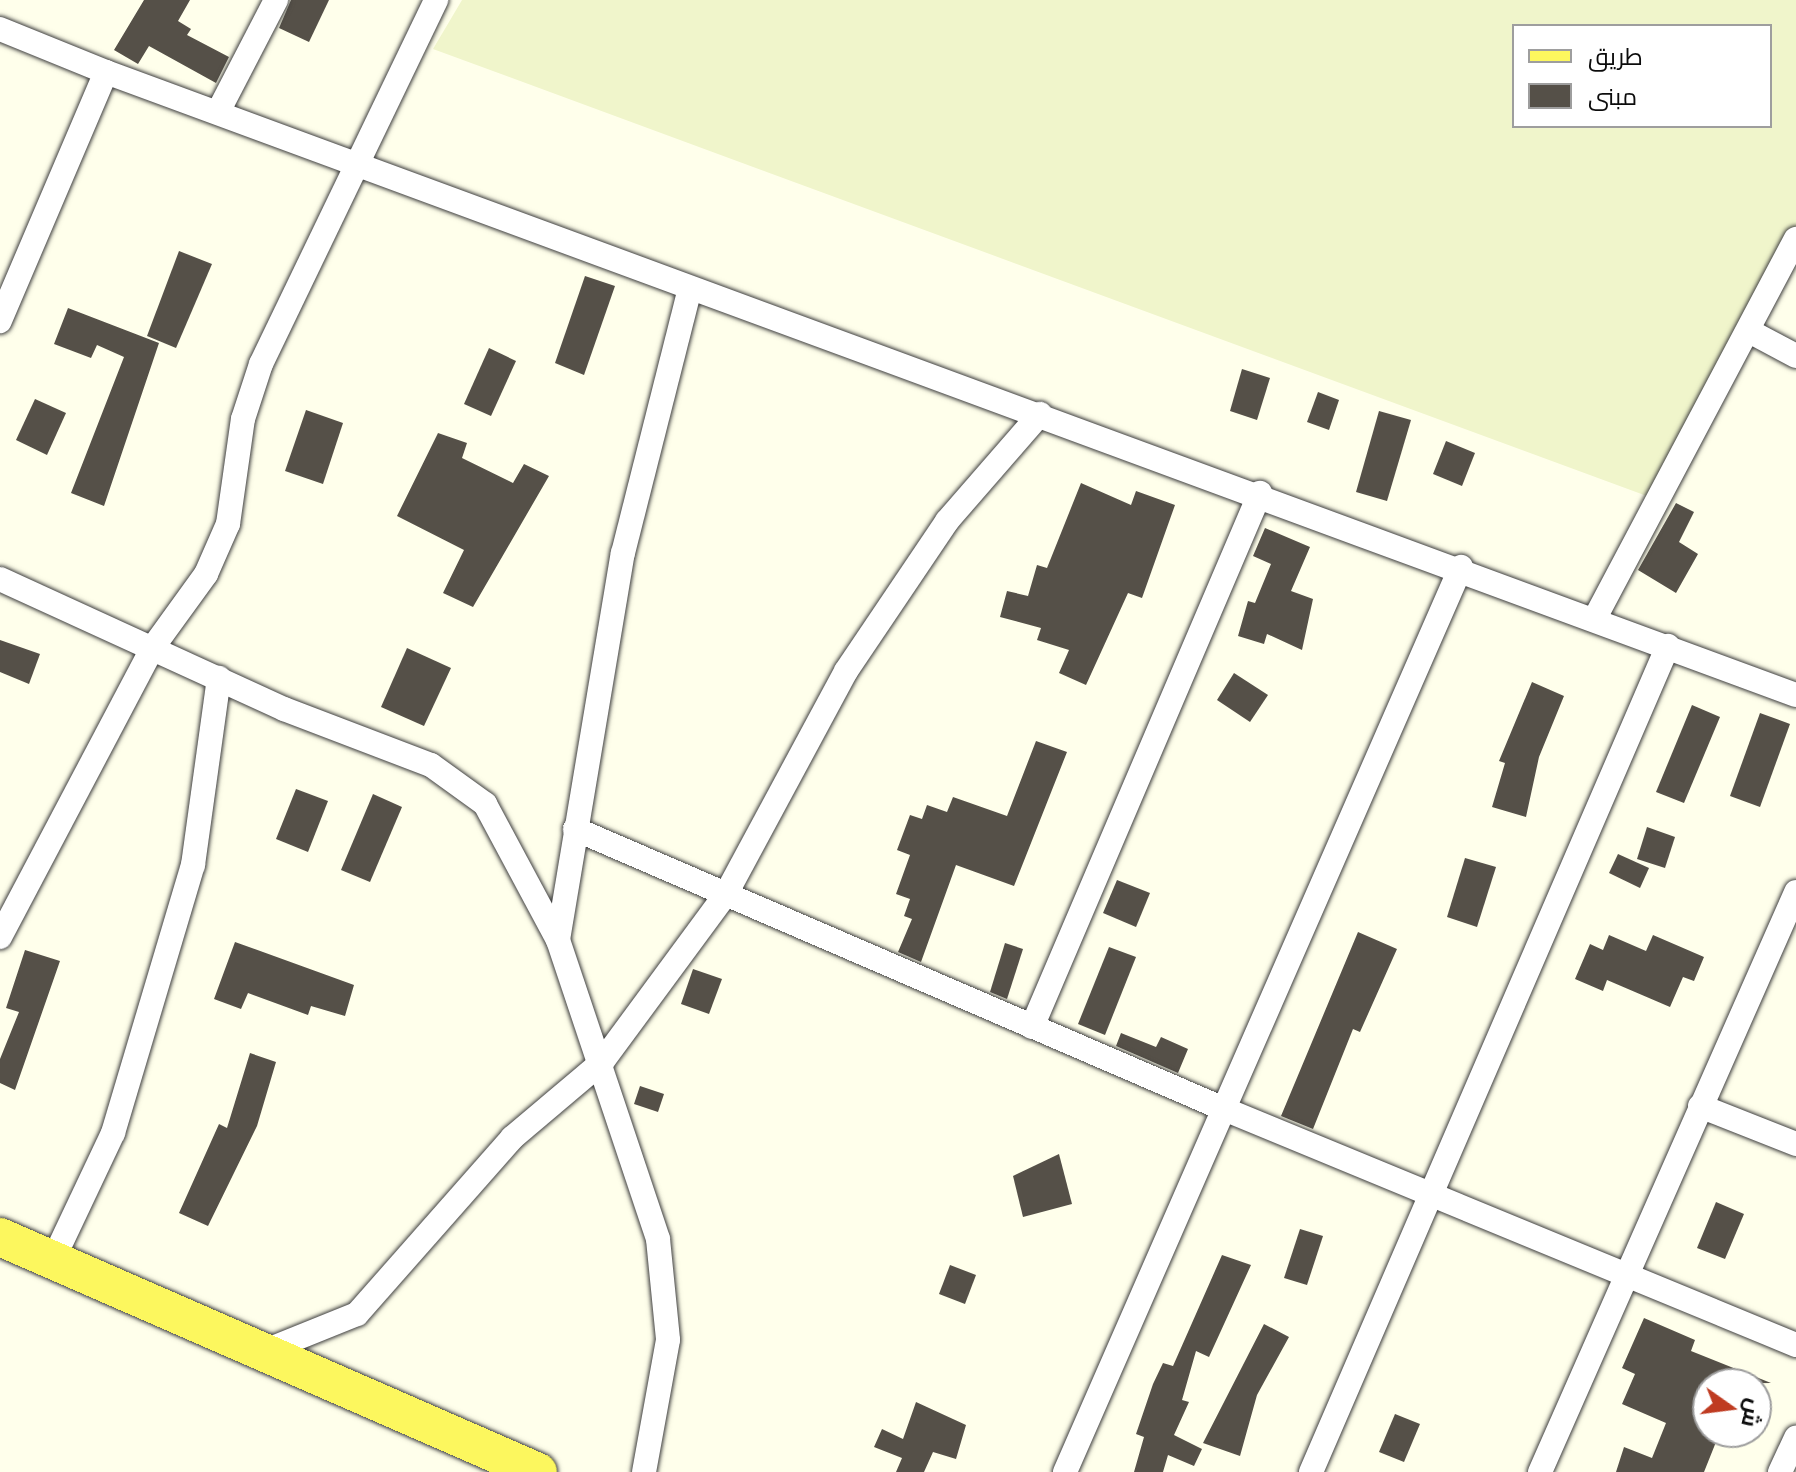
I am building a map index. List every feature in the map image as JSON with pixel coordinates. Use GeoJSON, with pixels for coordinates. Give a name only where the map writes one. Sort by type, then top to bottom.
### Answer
{"type":"FeatureCollection","features":[{"type":"Feature","properties":{"kind":"main road"},"geometry":{"type":"LineString","coordinates":[[0,1237],[538,1472]]}},
{"type":"Feature","properties":{"kind":"street"},"geometry":{"type":"LineString","coordinates":[[219,110],[276,0]]}},
{"type":"Feature","properties":{"kind":"street"},"geometry":{"type":"LineString","coordinates":[[0,937],[151,650],[206,574],[228,524],[243,419],[261,364],[436,0]]}},
{"type":"Feature","properties":{"kind":"street"},"geometry":{"type":"LineString","coordinates":[[0,29],[106,72],[219,110],[690,288],[1461,567],[1796,695]]}},
{"type":"Feature","properties":{"kind":"street"},"geometry":{"type":"LineString","coordinates":[[0,321],[106,72]]}},
{"type":"Feature","properties":{"kind":"street"},"geometry":{"type":"LineString","coordinates":[[1595,618],[1796,239]]}},
{"type":"Feature","properties":{"kind":"street"},"geometry":{"type":"LineString","coordinates":[[558,940],[623,553],[690,288]]}},
{"type":"Feature","properties":{"kind":"street"},"geometry":{"type":"LineString","coordinates":[[1749,331],[1796,356]]}},
{"type":"Feature","properties":{"kind":"street"},"geometry":{"type":"LineString","coordinates":[[263,1352],[357,1314],[512,1138],[602,1062],[726,894],[846,671],[947,521],[1040,414]]}},
{"type":"Feature","properties":{"kind":"street"},"geometry":{"type":"LineString","coordinates":[[1032,1027],[1260,493]]}},
{"type":"Feature","properties":{"kind":"street"},"geometry":{"type":"LineString","coordinates":[[1065,1472],[1461,567]]}},
{"type":"Feature","properties":{"kind":"street"},"geometry":{"type":"LineString","coordinates":[[0,579],[151,650],[431,765],[485,804],[558,940],[602,1062],[661,1268],[668,1340],[644,1472]]}},
{"type":"Feature","properties":{"kind":"street"},"geometry":{"type":"LineString","coordinates":[[1311,1472],[1435,1196],[1668,646]]}},
{"type":"Feature","properties":{"kind":"street"},"geometry":{"type":"LineString","coordinates":[[52,1262],[113,1133],[193,865],[219,678]]}},
{"type":"Feature","properties":{"kind":"street"},"geometry":{"type":"LineString","coordinates":[[575,829],[1224,1109],[1796,1345]]}},
{"type":"Feature","properties":{"kind":"street"},"geometry":{"type":"LineString","coordinates":[[1540,1472],[1624,1274],[1796,892]]}},
{"type":"Feature","properties":{"kind":"street"},"geometry":{"type":"LineString","coordinates":[[1700,1106],[1796,1144]]}},
{"type":"Feature","properties":{"kind":"street"},"geometry":{"type":"LineString","coordinates":[[1780,1472],[1796,1437]]}},
{"type":"Feature","properties":{"kind":"green space"},"geometry":{"type":"Polygon","coordinates":[[[462,0],[1796,0],[1796,239],[1655,499],[433,49],[462,0]]]}},
{"type":"Feature","properties":{"kind":"building"},"geometry":{"type":"Polygon","coordinates":[[[144,0],[190,0],[178,21],[191,29],[187,35],[229,57],[216,83],[149,46],[138,64],[114,50],[144,0]]]}},
{"type":"Feature","properties":{"kind":"building"},"geometry":{"type":"Polygon","coordinates":[[[291,0],[329,0],[309,42],[279,28],[291,0]]]}},
{"type":"Feature","properties":{"kind":"building"},"geometry":{"type":"Polygon","coordinates":[[[179,251],[212,264],[176,348],[147,336],[179,251]]]}},
{"type":"Feature","properties":{"kind":"building"},"geometry":{"type":"Polygon","coordinates":[[[585,276],[615,286],[584,375],[555,363],[585,276]]]}},
{"type":"Feature","properties":{"kind":"building"},"geometry":{"type":"Polygon","coordinates":[[[68,308],[159,343],[104,506],[71,493],[124,357],[97,345],[91,358],[54,344],[68,308]]]}},
{"type":"Feature","properties":{"kind":"building"},"geometry":{"type":"Polygon","coordinates":[[[489,348],[516,361],[491,416],[464,404],[489,348]]]}},
{"type":"Feature","properties":{"kind":"building"},"geometry":{"type":"Polygon","coordinates":[[[1242,369],[1270,378],[1257,420],[1230,411],[1242,369]]]}},
{"type":"Feature","properties":{"kind":"building"},"geometry":{"type":"Polygon","coordinates":[[[1318,392],[1339,400],[1329,430],[1307,422],[1318,392]]]}},
{"type":"Feature","properties":{"kind":"building"},"geometry":{"type":"Polygon","coordinates":[[[35,399],[66,413],[47,455],[16,440],[35,399]]]}},
{"type":"Feature","properties":{"kind":"building"},"geometry":{"type":"Polygon","coordinates":[[[306,410],[343,423],[323,484],[285,471],[306,410]]]}},
{"type":"Feature","properties":{"kind":"building"},"geometry":{"type":"Polygon","coordinates":[[[1379,411],[1411,420],[1387,501],[1356,492],[1379,411]]]}},
{"type":"Feature","properties":{"kind":"building"},"geometry":{"type":"Polygon","coordinates":[[[438,433],[467,443],[462,458],[513,483],[524,464],[549,476],[473,607],[443,593],[464,550],[397,516],[438,433]]]}},
{"type":"Feature","properties":{"kind":"building"},"geometry":{"type":"Polygon","coordinates":[[[1446,441],[1475,453],[1462,486],[1433,474],[1446,441]]]}},
{"type":"Feature","properties":{"kind":"building"},"geometry":{"type":"Polygon","coordinates":[[[1081,483],[1131,505],[1136,491],[1175,505],[1142,598],[1128,593],[1086,685],[1059,673],[1069,650],[1037,640],[1041,628],[1000,617],[1007,591],[1028,596],[1037,565],[1047,568],[1081,483]]]}},
{"type":"Feature","properties":{"kind":"building"},"geometry":{"type":"Polygon","coordinates":[[[1676,503],[1694,512],[1679,542],[1698,554],[1676,593],[1638,570],[1676,503]]]}},
{"type":"Feature","properties":{"kind":"building"},"geometry":{"type":"Polygon","coordinates":[[[1265,528],[1310,547],[1291,591],[1313,599],[1302,650],[1267,634],[1264,644],[1238,636],[1248,601],[1255,603],[1271,564],[1253,556],[1265,528]]]}},
{"type":"Feature","properties":{"kind":"building"},"geometry":{"type":"Polygon","coordinates":[[[0,640],[40,654],[29,684],[0,672],[0,640]]]}},
{"type":"Feature","properties":{"kind":"building"},"geometry":{"type":"Polygon","coordinates":[[[407,648],[451,668],[424,726],[381,707],[407,648]]]}},
{"type":"Feature","properties":{"kind":"building"},"geometry":{"type":"Polygon","coordinates":[[[1234,673],[1268,695],[1250,722],[1217,700],[1234,673]]]}},
{"type":"Feature","properties":{"kind":"building"},"geometry":{"type":"Polygon","coordinates":[[[1532,682],[1564,696],[1539,757],[1526,817],[1492,807],[1505,763],[1499,761],[1532,682]]]}},
{"type":"Feature","properties":{"kind":"building"},"geometry":{"type":"Polygon","coordinates":[[[1692,705],[1720,717],[1684,803],[1656,792],[1692,705]]]}},
{"type":"Feature","properties":{"kind":"building"},"geometry":{"type":"Polygon","coordinates":[[[1760,713],[1790,724],[1760,807],[1730,796],[1760,713]]]}},
{"type":"Feature","properties":{"kind":"building"},"geometry":{"type":"Polygon","coordinates":[[[1036,741],[1067,752],[1014,886],[956,865],[921,962],[898,952],[912,919],[904,916],[910,899],[896,894],[910,855],[897,850],[910,815],[922,819],[927,805],[947,812],[953,797],[1007,816],[1036,741]]]}},
{"type":"Feature","properties":{"kind":"building"},"geometry":{"type":"Polygon","coordinates":[[[296,789],[328,801],[308,852],[276,839],[296,789]]]}},
{"type":"Feature","properties":{"kind":"building"},"geometry":{"type":"Polygon","coordinates":[[[373,794],[402,807],[370,882],[341,870],[373,794]]]}},
{"type":"Feature","properties":{"kind":"building"},"geometry":{"type":"Polygon","coordinates":[[[1647,827],[1675,837],[1665,868],[1637,859],[1647,827]]]}},
{"type":"Feature","properties":{"kind":"building"},"geometry":{"type":"Polygon","coordinates":[[[1618,854],[1649,868],[1640,888],[1609,873],[1618,854]]]}},
{"type":"Feature","properties":{"kind":"building"},"geometry":{"type":"Polygon","coordinates":[[[1465,858],[1496,867],[1477,927],[1447,917],[1465,858]]]}},
{"type":"Feature","properties":{"kind":"building"},"geometry":{"type":"Polygon","coordinates":[[[1117,880],[1150,893],[1136,927],[1103,913],[1117,880]]]}},
{"type":"Feature","properties":{"kind":"building"},"geometry":{"type":"Polygon","coordinates":[[[1358,932],[1397,949],[1360,1032],[1353,1029],[1313,1129],[1281,1116],[1358,932]]]}},
{"type":"Feature","properties":{"kind":"building"},"geometry":{"type":"Polygon","coordinates":[[[1609,935],[1646,951],[1653,935],[1704,957],[1694,981],[1683,977],[1670,1007],[1607,980],[1603,991],[1575,979],[1590,944],[1603,950],[1609,935]]]}},
{"type":"Feature","properties":{"kind":"building"},"geometry":{"type":"Polygon","coordinates":[[[235,942],[354,985],[345,1016],[311,1006],[308,1015],[248,993],[241,1009],[214,999],[235,942]]]}},
{"type":"Feature","properties":{"kind":"building"},"geometry":{"type":"Polygon","coordinates":[[[1005,943],[1023,949],[1007,999],[990,992],[1005,943]]]}},
{"type":"Feature","properties":{"kind":"building"},"geometry":{"type":"Polygon","coordinates":[[[1109,947],[1136,957],[1105,1035],[1078,1024],[1109,947]]]}},
{"type":"Feature","properties":{"kind":"building"},"geometry":{"type":"Polygon","coordinates":[[[25,950],[60,961],[15,1090],[0,1083],[0,1059],[19,1012],[6,1008],[25,950]]]}},
{"type":"Feature","properties":{"kind":"building"},"geometry":{"type":"Polygon","coordinates":[[[693,969],[722,979],[709,1014],[681,1004],[693,969]]]}},
{"type":"Feature","properties":{"kind":"building"},"geometry":{"type":"Polygon","coordinates":[[[1121,1033],[1156,1047],[1161,1037],[1188,1049],[1178,1073],[1116,1046],[1121,1033]]]}},
{"type":"Feature","properties":{"kind":"building"},"geometry":{"type":"Polygon","coordinates":[[[250,1053],[276,1062],[257,1126],[208,1226],[179,1213],[219,1124],[227,1128],[250,1053]]]}},
{"type":"Feature","properties":{"kind":"building"},"geometry":{"type":"Polygon","coordinates":[[[640,1086],[664,1094],[658,1112],[634,1104],[640,1086]]]}},
{"type":"Feature","properties":{"kind":"building"},"geometry":{"type":"Polygon","coordinates":[[[1059,1154],[1072,1204],[1023,1217],[1013,1176],[1059,1154]]]}},
{"type":"Feature","properties":{"kind":"building"},"geometry":{"type":"Polygon","coordinates":[[[1716,1202],[1744,1214],[1725,1259],[1697,1248],[1716,1202]]]}},
{"type":"Feature","properties":{"kind":"building"},"geometry":{"type":"Polygon","coordinates":[[[1300,1229],[1323,1236],[1307,1285],[1284,1278],[1300,1229]]]}},
{"type":"Feature","properties":{"kind":"building"},"geometry":{"type":"Polygon","coordinates":[[[1222,1255],[1251,1265],[1209,1357],[1196,1351],[1182,1400],[1189,1402],[1174,1435],[1202,1449],[1194,1466],[1168,1455],[1163,1472],[1134,1472],[1144,1437],[1136,1434],[1153,1384],[1163,1363],[1173,1366],[1222,1255]]]}},
{"type":"Feature","properties":{"kind":"building"},"geometry":{"type":"Polygon","coordinates":[[[950,1265],[976,1275],[965,1304],[939,1294],[950,1265]]]}},
{"type":"Feature","properties":{"kind":"building"},"geometry":{"type":"Polygon","coordinates":[[[1644,1318],[1695,1340],[1691,1351],[1734,1368],[1692,1368],[1692,1448],[1714,1448],[1704,1472],[1616,1472],[1624,1447],[1652,1458],[1666,1423],[1622,1404],[1635,1374],[1622,1368],[1644,1318]]]}},
{"type":"Feature","properties":{"kind":"building"},"geometry":{"type":"Polygon","coordinates":[[[1264,1324],[1289,1337],[1257,1395],[1240,1456],[1203,1443],[1264,1324]]]}},
{"type":"Feature","properties":{"kind":"building"},"geometry":{"type":"Polygon","coordinates":[[[916,1402],[966,1425],[956,1459],[933,1452],[924,1472],[896,1472],[902,1458],[874,1447],[882,1429],[903,1439],[916,1402]]]}},
{"type":"Feature","properties":{"kind":"building"},"geometry":{"type":"Polygon","coordinates":[[[1395,1414],[1420,1424],[1404,1462],[1379,1452],[1395,1414]]]}}]}
